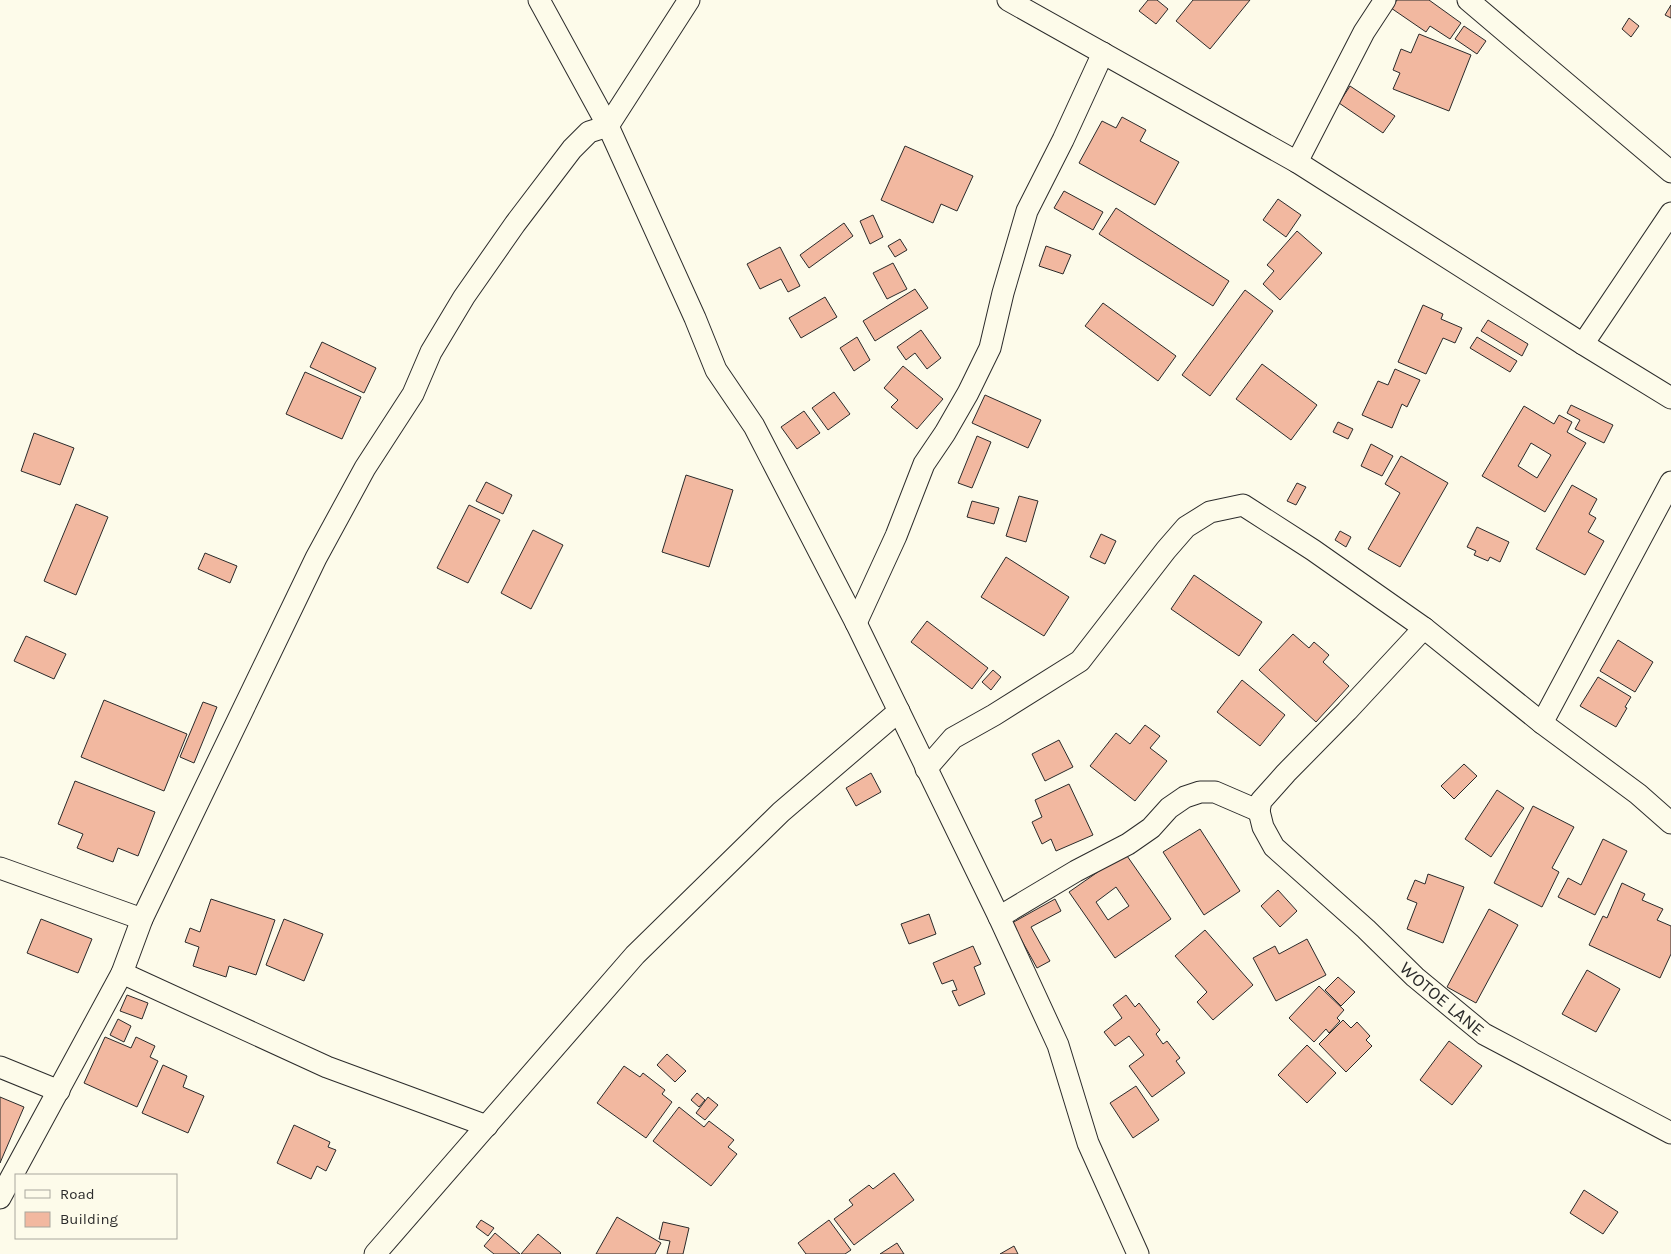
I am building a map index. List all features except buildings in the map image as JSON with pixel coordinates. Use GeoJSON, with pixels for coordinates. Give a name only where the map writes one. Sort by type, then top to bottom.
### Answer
{"type":"FeatureCollection","features":[{"type":"Feature","properties":{"kind":"street"},"geometry":{"type":"LineString","coordinates":[[539,0],[608,126],[695,318],[716,370],[754,426],[856,622],[999,918],[1058,1045],[1088,1143],[1138,1254]]}},
{"type":"Feature","properties":{"kind":"street"},"geometry":{"type":"LineString","coordinates":[[0,1198],[122,973],[142,919],[316,558],[365,468],[413,394],[431,352],[464,297],[515,224],[572,149],[589,132],[608,126],[689,0]]}},
{"type":"Feature","properties":{"kind":"street"},"geometry":{"type":"LineString","coordinates":[[1008,0],[1297,162],[1671,398]]}},
{"type":"Feature","properties":{"kind":"street"},"geometry":{"type":"LineString","coordinates":[[1297,162],[1364,32],[1385,0]]}},
{"type":"Feature","properties":{"kind":"street"},"geometry":{"type":"LineString","coordinates":[[1468,0],[1671,172]]}},
{"type":"Feature","properties":{"kind":"street"},"geometry":{"type":"LineString","coordinates":[[856,622],[896,536],[924,464],[945,434],[990,348],[1003,293],[1027,211],[1063,140],[1103,53]]}},
{"type":"Feature","properties":{"kind":"street"},"geometry":{"type":"LineString","coordinates":[[1583,344],[1671,213]]}},
{"type":"Feature","properties":{"kind":"street"},"geometry":{"type":"LineString","coordinates":[[1542,723],[1671,482]]}},
{"type":"Feature","properties":{"kind":"street"},"geometry":{"type":"LineString","coordinates":[[926,768],[952,738],[994,715],[1080,661],[1186,527],[1210,512],[1243,505],[1313,550],[1424,628],[1542,723],[1638,794],[1671,822]]}},
{"type":"Feature","properties":{"kind":"street"},"geometry":{"type":"LineString","coordinates":[[999,918],[1076,871],[1128,844],[1151,828],[1169,808],[1185,797],[1200,792],[1215,792],[1259,811],[1261,801],[1286,773],[1424,628]]}},
{"type":"Feature","properties":{"kind":"street"},"geometry":{"type":"LineString","coordinates":[[375,1254],[635,955],[781,812],[898,711]]}},
{"type":"Feature","properties":{"kind":"street","name":"WOTOE LANE"},"geometry":{"type":"LineString","coordinates":[[1259,811],[1263,827],[1274,847],[1366,929],[1415,978],[1484,1034],[1671,1132]]}},
{"type":"Feature","properties":{"kind":"street"},"geometry":{"type":"LineString","coordinates":[[0,868],[142,919]]}},
{"type":"Feature","properties":{"kind":"street"},"geometry":{"type":"LineString","coordinates":[[122,973],[327,1067],[487,1126]]}},
{"type":"Feature","properties":{"kind":"street"},"geometry":{"type":"LineString","coordinates":[[0,1067],[59,1091]]}}]}
